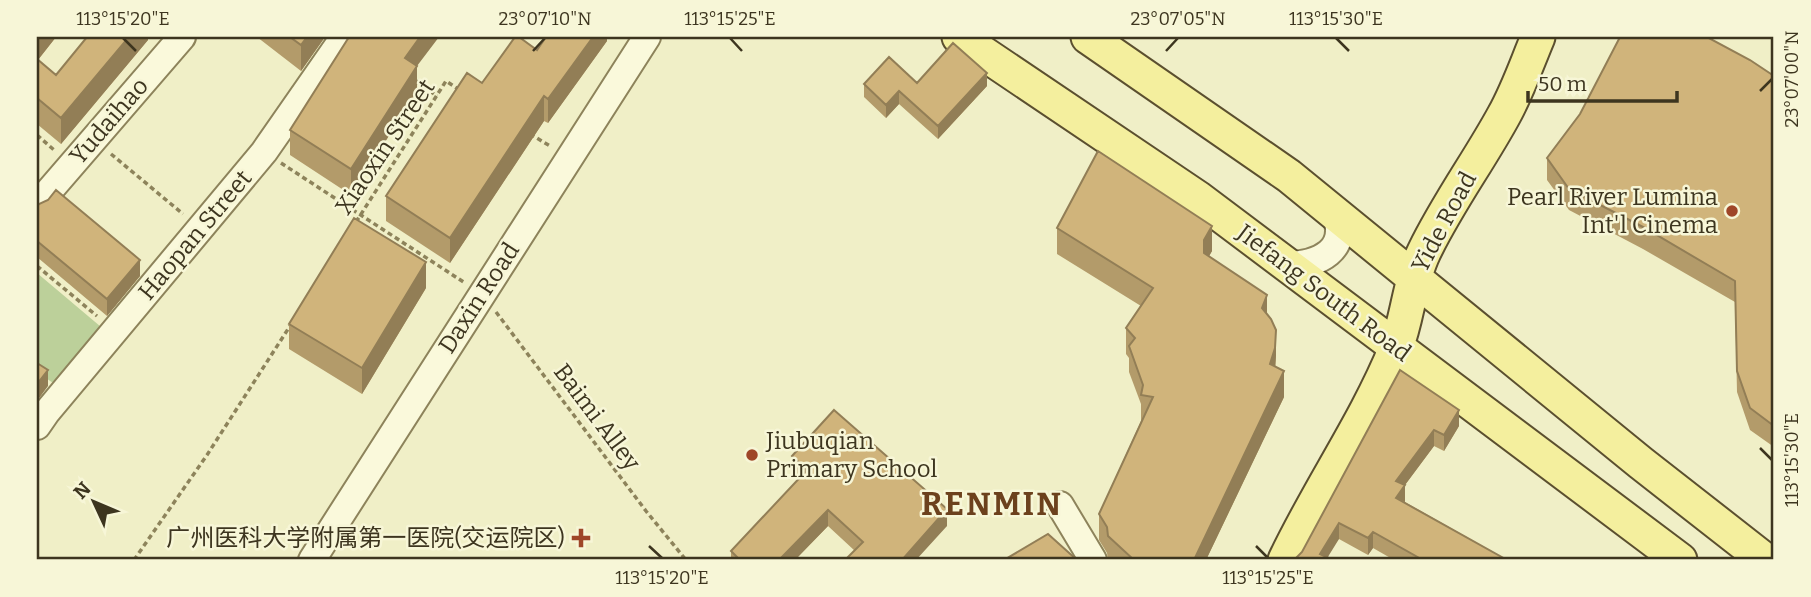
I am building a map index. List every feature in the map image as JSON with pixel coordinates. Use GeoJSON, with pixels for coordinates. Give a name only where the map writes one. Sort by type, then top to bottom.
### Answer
{"type":"FeatureCollection","features":[{"type":"Feature","properties":{"kind":"main road","name":"Jiefang South Road"},"geometry":{"type":"LineString","coordinates":[[959,37],[1198,198],[1680,560]]}},
{"type":"Feature","properties":{"kind":"main road"},"geometry":{"type":"LineString","coordinates":[[1088,37],[1235,136],[1335,213],[1641,463],[1765,560]]}},
{"type":"Feature","properties":{"kind":"main road","name":"Yide Road"},"geometry":{"type":"LineString","coordinates":[[1285,560],[1352,437],[1396,347],[1413,278],[1445,211],[1506,112],[1538,37]]}},
{"type":"Feature","properties":{"kind":"street","name":"Yudaihao"},"geometry":{"type":"LineString","coordinates":[[37,205],[181,37]]}},
{"type":"Feature","properties":{"kind":"street","name":"Haopan Street"},"geometry":{"type":"LineString","coordinates":[[37,426],[264,152],[344,37]]}},
{"type":"Feature","properties":{"kind":"street","name":"Daxin Road"},"geometry":{"type":"LineString","coordinates":[[312,560],[647,37]]}},
{"type":"Feature","properties":{"kind":"street"},"geometry":{"type":"LineString","coordinates":[[1287,265],[1311,263],[1332,250],[1339,236],[1340,225],[1335,213]]}},
{"type":"Feature","properties":{"kind":"street"},"geometry":{"type":"LineString","coordinates":[[1060,505],[1093,560]]}},
{"type":"Feature","properties":{"kind":"path"},"geometry":{"type":"LineString","coordinates":[[416,81],[437,96]]}},
{"type":"Feature","properties":{"kind":"path","name":"Xiaoxin Street"},"geometry":{"type":"LineString","coordinates":[[353,227],[446,81],[468,95]]}},
{"type":"Feature","properties":{"kind":"path"},"geometry":{"type":"LineString","coordinates":[[524,130],[569,158]]}},
{"type":"Feature","properties":{"kind":"path"},"geometry":{"type":"LineString","coordinates":[[93,139],[201,229]]}},
{"type":"Feature","properties":{"kind":"path"},"geometry":{"type":"LineString","coordinates":[[264,152],[482,294]]}},
{"type":"Feature","properties":{"kind":"path"},"geometry":{"type":"LineString","coordinates":[[37,266],[114,331]]}},
{"type":"Feature","properties":{"kind":"path","name":"Baimi Alley"},"geometry":{"type":"LineString","coordinates":[[482,294],[686,560]]}},
{"type":"Feature","properties":{"kind":"path"},"geometry":{"type":"LineString","coordinates":[[134,560],[207,455],[290,325]]}},
{"type":"Feature","properties":{"kind":"green space"},"geometry":{"type":"Polygon","coordinates":[[[37,273],[107,332],[59,387],[37,372],[37,273]]]}},
{"type":"Feature","properties":{"kind":"building"},"geometry":{"type":"Polygon","coordinates":[[[87,37],[129,37],[61,118],[37,98],[37,59],[56,75],[87,37]]]}},
{"type":"Feature","properties":{"kind":"building"},"geometry":{"type":"Polygon","coordinates":[[[290,37],[307,37],[301,45],[290,37]]]}},
{"type":"Feature","properties":{"kind":"building"},"geometry":{"type":"Polygon","coordinates":[[[349,37],[420,37],[405,58],[417,66],[351,169],[290,130],[349,37]]]}},
{"type":"Feature","properties":{"kind":"building"},"geometry":{"type":"Polygon","coordinates":[[[515,37],[537,50],[546,37],[593,37],[548,99],[544,96],[450,238],[386,196],[467,73],[482,83],[515,37]]]}},
{"type":"Feature","properties":{"kind":"building"},"geometry":{"type":"Polygon","coordinates":[[[1620,37],[1707,37],[1774,76],[1774,426],[1750,408],[1737,371],[1735,281],[1643,227],[1569,189],[1547,158],[1580,114],[1620,37]]]}},
{"type":"Feature","properties":{"kind":"building"},"geometry":{"type":"Polygon","coordinates":[[[953,43],[987,73],[938,126],[899,91],[886,105],[864,84],[889,57],[917,83],[953,43]]]}},
{"type":"Feature","properties":{"kind":"building"},"geometry":{"type":"Polygon","coordinates":[[[1098,151],[1212,226],[1204,240],[1204,253],[1267,295],[1262,308],[1276,330],[1275,348],[1270,364],[1284,371],[1194,560],[1134,560],[1108,536],[1107,527],[1099,514],[1153,397],[1141,395],[1143,385],[1129,346],[1135,338],[1126,328],[1153,288],[1057,228],[1098,151]]]}},
{"type":"Feature","properties":{"kind":"building"},"geometry":{"type":"Polygon","coordinates":[[[56,190],[140,260],[107,299],[37,241],[37,207],[48,200],[56,190]]]}},
{"type":"Feature","properties":{"kind":"building"},"geometry":{"type":"Polygon","coordinates":[[[354,218],[426,262],[362,368],[289,324],[354,218]]]}},
{"type":"Feature","properties":{"kind":"building"},"geometry":{"type":"Polygon","coordinates":[[[37,363],[48,370],[37,384],[37,363]]]}},
{"type":"Feature","properties":{"kind":"building"},"geometry":{"type":"Polygon","coordinates":[[[1400,370],[1459,410],[1444,435],[1434,430],[1396,481],[1405,485],[1396,498],[1507,560],[1423,560],[1373,532],[1368,538],[1339,523],[1320,554],[1333,560],[1294,560],[1302,552],[1400,370]]]}},
{"type":"Feature","properties":{"kind":"building"},"geometry":{"type":"Polygon","coordinates":[[[834,410],[947,509],[902,560],[845,560],[863,542],[828,510],[779,560],[740,560],[731,551],[807,470],[792,456],[834,410]]]}},
{"type":"Feature","properties":{"kind":"building"},"geometry":{"type":"Polygon","coordinates":[[[1048,534],[1077,560],[1004,560],[1048,534]]]}},
{"type":"Feature","properties":{"kind":"place","name":"Pearl River Lumina Int'l Cinema"},"geometry":{"type":"Point","coordinates":[1732,211]}},
{"type":"Feature","properties":{"kind":"place","name":"Jiubuqian Primary School"},"geometry":{"type":"Point","coordinates":[752,455]}},
{"type":"Feature","properties":{"kind":"place","name":"广州医科大学附属第一医院(交运院区)"},"geometry":{"type":"Point","coordinates":[581,538]}},
{"type":"Feature","properties":{"kind":"district","name":"RENMIN"},"geometry":{"type":"Point","coordinates":[992,504]}}]}
